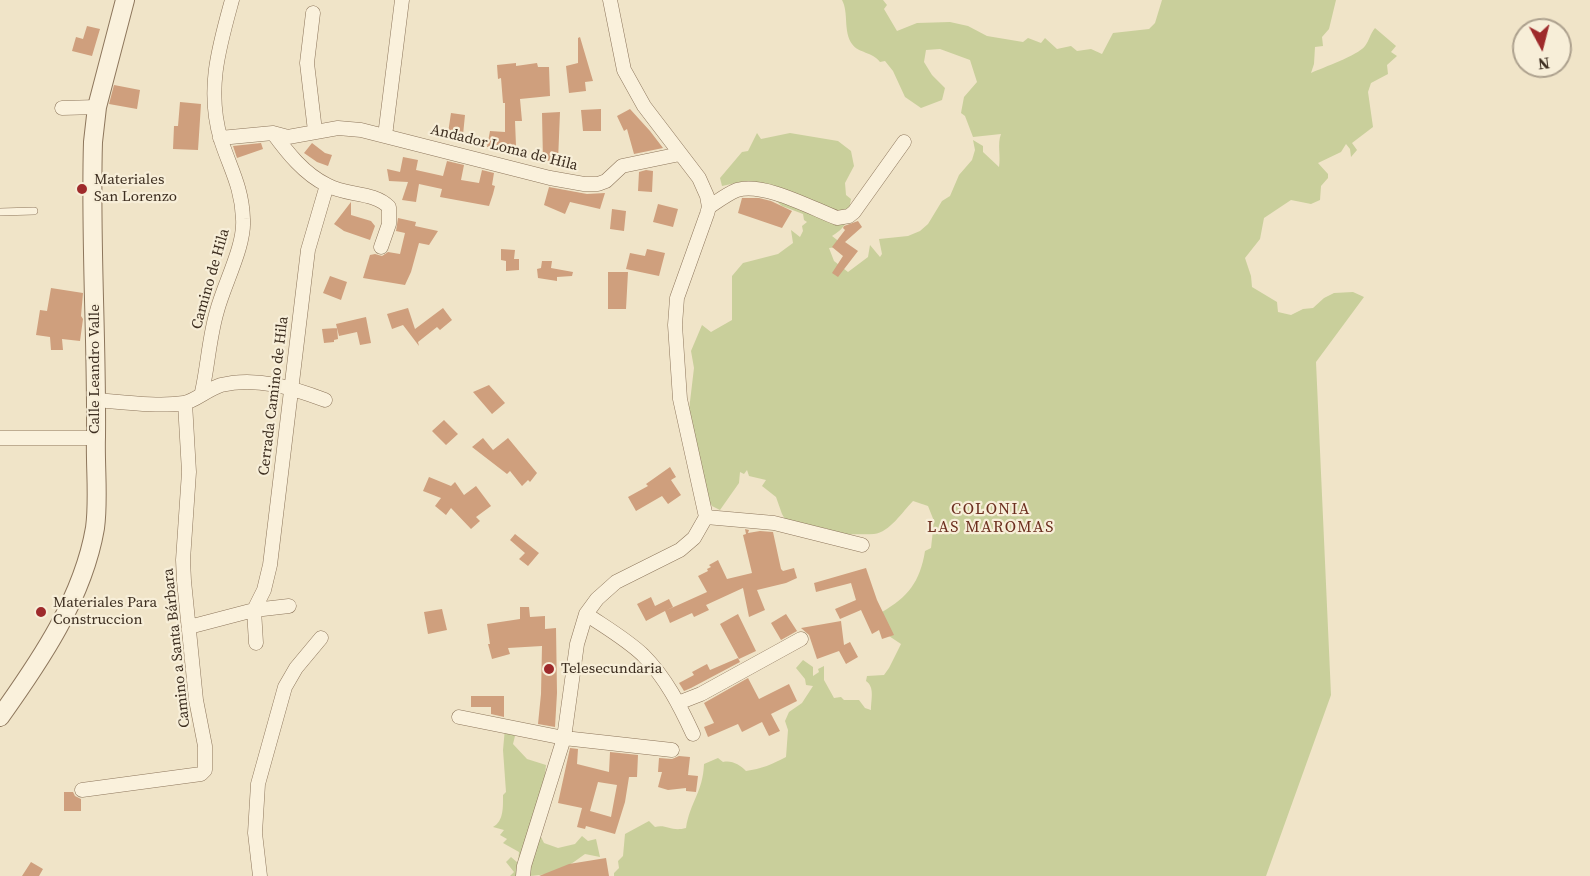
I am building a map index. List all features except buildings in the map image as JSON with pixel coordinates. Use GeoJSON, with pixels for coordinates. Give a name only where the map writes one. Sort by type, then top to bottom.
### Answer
{"type":"FeatureCollection","features":[{"type":"Feature","properties":{"kind":"street","name":"Calle Leandro Valle"},"geometry":{"type":"LineString","coordinates":[[0,717],[46,651],[62,622],[81,574],[95,527],[93,142],[97,107],[125,0]]}},
{"type":"Feature","properties":{"kind":"street","name":"Camino de Hila"},"geometry":{"type":"LineString","coordinates":[[202,392],[217,311],[243,233],[237,179],[220,138],[214,103],[217,55],[232,0]]}},
{"type":"Feature","properties":{"kind":"street"},"geometry":{"type":"LineString","coordinates":[[385,136],[402,0]]}},
{"type":"Feature","properties":{"kind":"street"},"geometry":{"type":"LineString","coordinates":[[523,876],[524,866],[564,738],[577,644],[586,614],[597,598],[616,582],[680,550],[694,538],[706,518],[678,383],[675,314],[677,298],[709,207],[703,186],[644,106],[624,70],[610,0]]}},
{"type":"Feature","properties":{"kind":"street"},"geometry":{"type":"LineString","coordinates":[[314,13],[308,41],[307,63],[315,131]]}},
{"type":"Feature","properties":{"kind":"street"},"geometry":{"type":"LineString","coordinates":[[62,108],[97,107]]}},
{"type":"Feature","properties":{"kind":"street","name":"Andador Loma de Hila"},"geometry":{"type":"LineString","coordinates":[[220,138],[273,133],[288,137],[338,128],[361,130],[487,160],[550,178],[584,184],[598,184],[606,181],[622,166],[680,154]]}},
{"type":"Feature","properties":{"kind":"street"},"geometry":{"type":"LineString","coordinates":[[273,133],[290,156],[327,185],[375,198],[389,207],[389,224],[381,247]]}},
{"type":"Feature","properties":{"kind":"street"},"geometry":{"type":"LineString","coordinates":[[709,207],[728,194],[752,188],[779,195],[843,219],[854,212],[904,142]]}},
{"type":"Feature","properties":{"kind":"street","name":"Cerrada Camino de Hila"},"geometry":{"type":"LineString","coordinates":[[254,610],[268,578],[308,250],[327,185]]}},
{"type":"Feature","properties":{"kind":"street"},"geometry":{"type":"LineString","coordinates":[[96,400],[185,403],[202,392],[223,385],[244,383],[292,388],[325,400]]}},
{"type":"Feature","properties":{"kind":"street","name":"Camino a Santa Bárbara"},"geometry":{"type":"LineString","coordinates":[[82,790],[201,774],[205,770],[206,758],[196,700],[183,560],[189,472],[185,403]]}},
{"type":"Feature","properties":{"kind":"street"},"geometry":{"type":"LineString","coordinates":[[0,438],[96,438]]}},
{"type":"Feature","properties":{"kind":"street"},"geometry":{"type":"LineString","coordinates":[[706,518],[774,523],[862,544]]}},
{"type":"Feature","properties":{"kind":"street"},"geometry":{"type":"LineString","coordinates":[[189,627],[254,610],[289,606]]}},
{"type":"Feature","properties":{"kind":"street"},"geometry":{"type":"LineString","coordinates":[[254,610],[256,643]]}},
{"type":"Feature","properties":{"kind":"street"},"geometry":{"type":"LineString","coordinates":[[586,614],[642,654],[663,679],[693,734]]}},
{"type":"Feature","properties":{"kind":"street"},"geometry":{"type":"LineString","coordinates":[[260,876],[255,833],[258,784],[285,687],[296,668],[321,638]]}},
{"type":"Feature","properties":{"kind":"street"},"geometry":{"type":"LineString","coordinates":[[678,703],[701,694],[801,639]]}},
{"type":"Feature","properties":{"kind":"street"},"geometry":{"type":"LineString","coordinates":[[459,717],[564,738],[672,750]]}},
{"type":"Feature","properties":{"kind":"lane"},"geometry":{"type":"LineString","coordinates":[[0,212],[34,211]]}},
{"type":"Feature","properties":{"kind":"green space"},"geometry":{"type":"Polygon","coordinates":[[[842,0],[883,0],[887,5],[884,9],[897,31],[917,23],[950,22],[968,26],[987,36],[1023,42],[1028,38],[1041,43],[1045,38],[1057,49],[1071,46],[1077,51],[1091,49],[1102,54],[1113,33],[1149,29],[1155,23],[1162,0],[1336,0],[1329,29],[1322,37],[1323,46],[1315,47],[1311,73],[1361,50],[1375,28],[1396,46],[1391,52],[1397,56],[1387,65],[1388,74],[1371,83],[1368,92],[1373,127],[1352,143],[1357,150],[1351,157],[1350,149],[1346,144],[1341,152],[1318,163],[1328,174],[1328,178],[1321,186],[1320,200],[1311,204],[1291,200],[1264,218],[1260,239],[1245,258],[1252,287],[1277,302],[1278,312],[1291,315],[1303,309],[1313,308],[1334,293],[1353,292],[1364,297],[1316,362],[1331,695],[1266,876],[614,876],[619,868],[618,861],[623,856],[625,834],[649,821],[655,827],[686,828],[701,782],[704,764],[718,758],[723,762],[736,764],[746,771],[767,766],[786,757],[788,730],[785,721],[789,712],[802,703],[813,686],[806,685],[805,679],[796,668],[803,660],[813,667],[813,676],[819,672],[818,669],[824,666],[824,680],[834,698],[859,700],[865,708],[871,710],[872,690],[866,681],[867,676],[884,675],[901,644],[886,634],[882,612],[911,588],[920,572],[925,551],[931,548],[934,521],[928,506],[913,501],[890,526],[874,534],[836,536],[826,528],[793,533],[782,514],[776,497],[762,486],[766,480],[749,476],[747,470],[744,474],[740,472],[739,483],[720,510],[712,506],[705,494],[689,410],[694,368],[691,351],[702,325],[711,332],[732,320],[732,276],[743,263],[778,254],[793,243],[791,230],[800,237],[803,231],[802,226],[807,222],[803,214],[782,206],[766,192],[752,187],[745,181],[722,186],[720,178],[742,152],[748,151],[757,133],[761,139],[790,133],[838,141],[851,151],[854,166],[845,183],[846,195],[851,199],[848,216],[842,228],[832,236],[841,243],[838,247],[829,248],[834,261],[848,272],[868,257],[870,245],[880,257],[882,254],[879,239],[908,236],[920,231],[928,224],[942,201],[950,196],[959,175],[972,160],[975,150],[973,140],[983,146],[983,152],[999,167],[1001,134],[973,137],[965,116],[961,113],[964,97],[977,82],[970,60],[940,49],[926,50],[924,62],[932,75],[945,88],[942,100],[921,108],[905,97],[893,71],[885,61],[880,62],[874,56],[852,44],[849,39],[842,0]]]}},
{"type":"Feature","properties":{"kind":"green space"},"geometry":{"type":"Polygon","coordinates":[[[505,728],[515,736],[513,744],[527,759],[546,765],[537,829],[544,843],[558,848],[575,844],[582,836],[588,841],[596,839],[600,857],[585,854],[558,871],[533,876],[510,876],[514,872],[506,862],[511,857],[518,863],[519,852],[503,843],[507,839],[500,835],[504,830],[493,827],[501,817],[503,795],[506,792],[503,750],[505,728]]]}},
{"type":"Feature","properties":{"kind":"place","name":"Materiales San Lorenzo"},"geometry":{"type":"Point","coordinates":[82,189]}},
{"type":"Feature","properties":{"kind":"place","name":"Materiales Para Construccion"},"geometry":{"type":"Point","coordinates":[41,612]}},
{"type":"Feature","properties":{"kind":"place","name":"Telesecundaria"},"geometry":{"type":"Point","coordinates":[549,669]}},
{"type":"Feature","properties":{"kind":"district","name":"COLONIA LAS MAROMAS"},"geometry":{"type":"Point","coordinates":[991,519]}}]}
